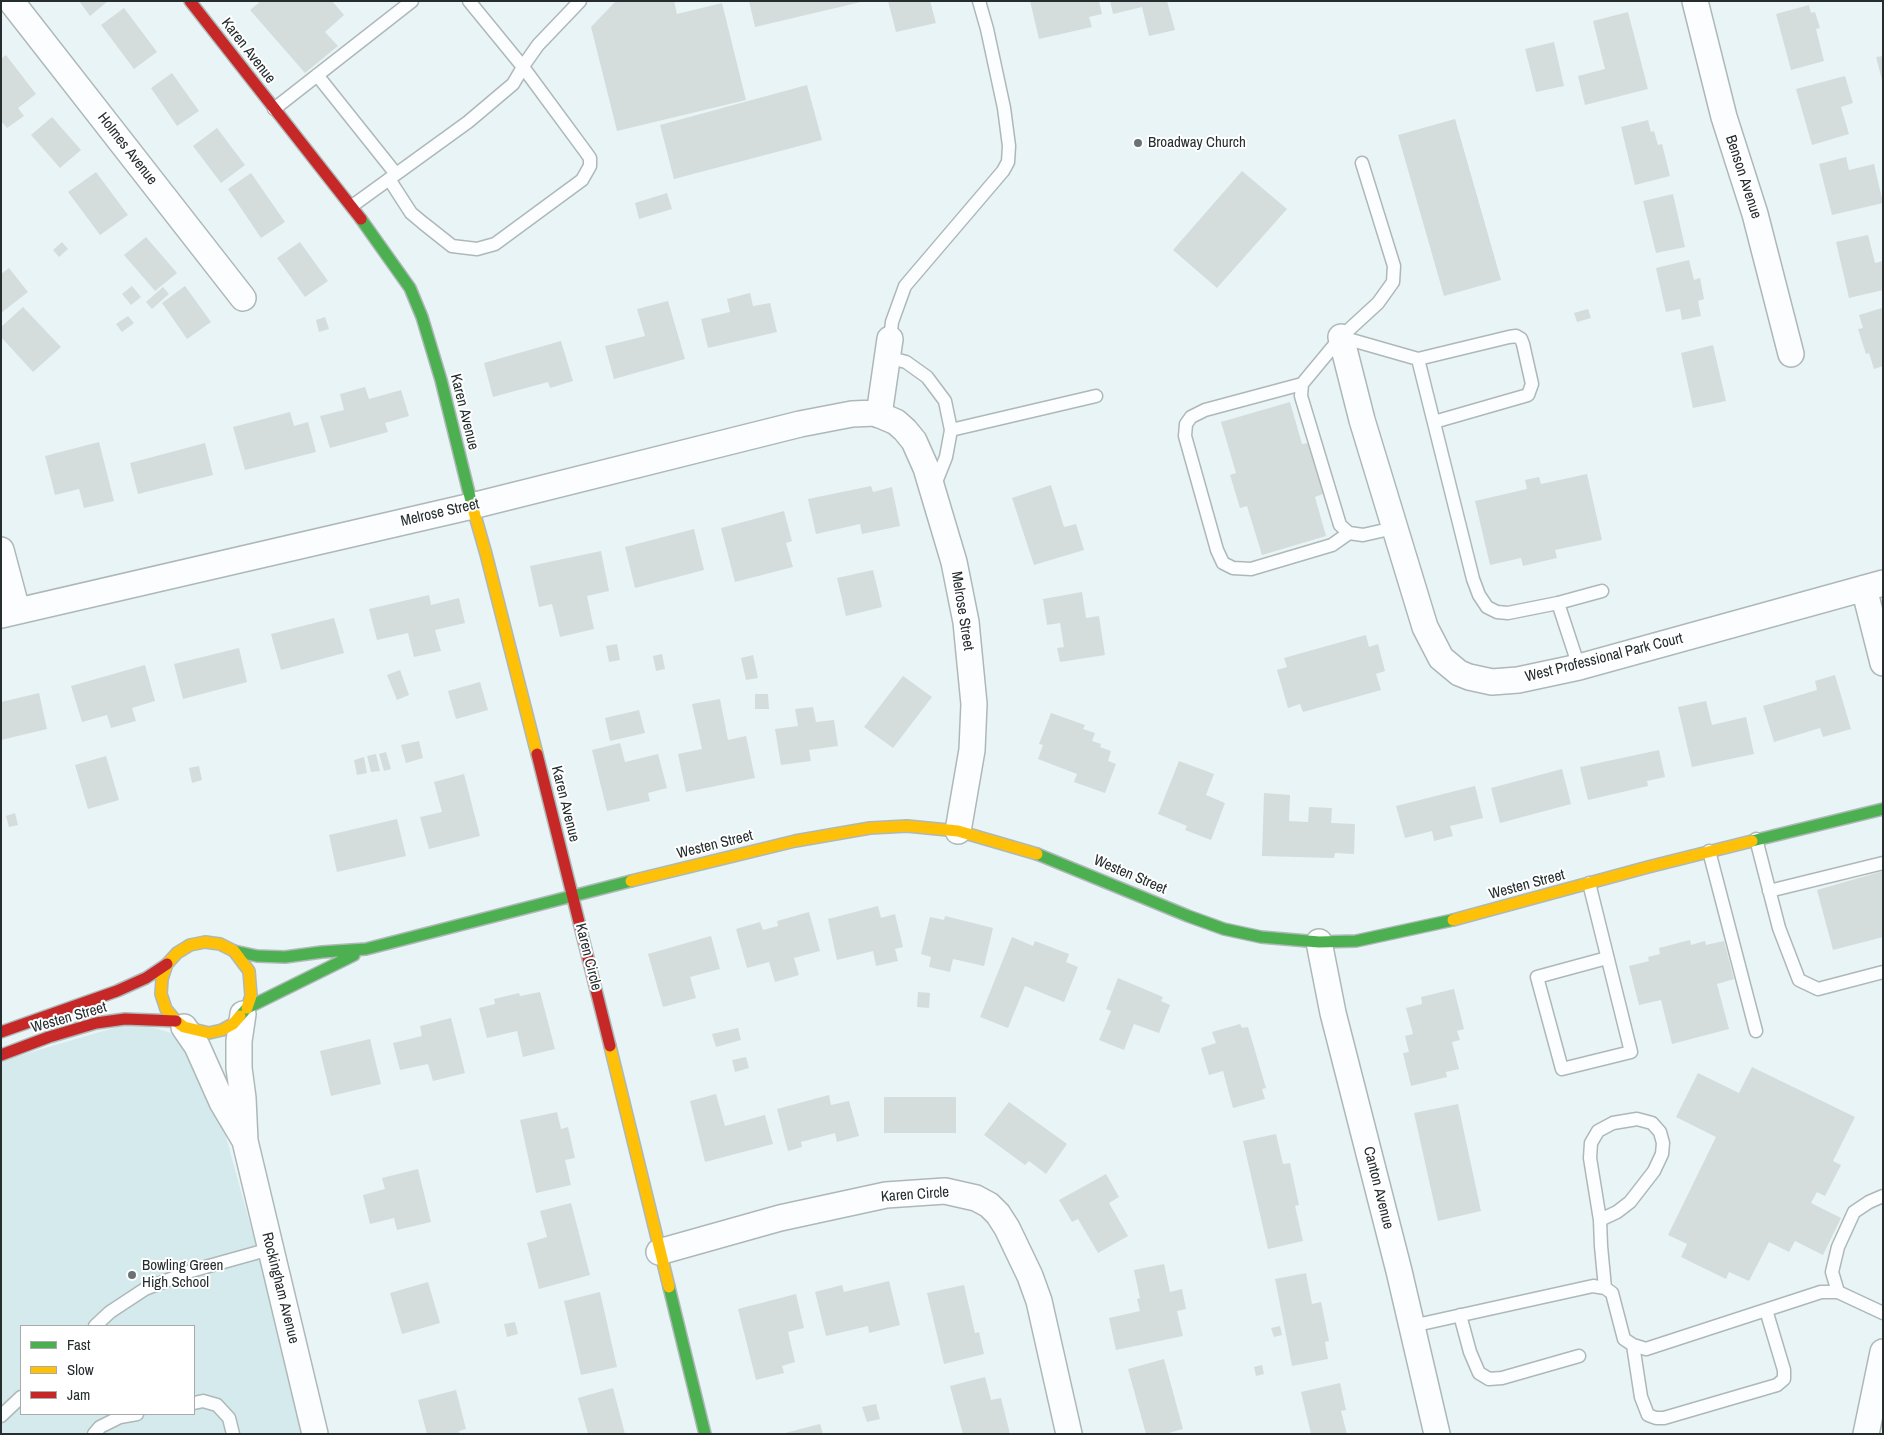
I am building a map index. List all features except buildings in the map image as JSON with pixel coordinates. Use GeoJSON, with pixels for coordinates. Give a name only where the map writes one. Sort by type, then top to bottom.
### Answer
{"type":"FeatureCollection","features":[{"type":"Feature","properties":{"kind":"street","name":"Holmes Avenue"},"geometry":{"type":"LineString","coordinates":[[11,1],[243,298]]}},
{"type":"Feature","properties":{"kind":"street","name":"Karen Avenue"},"geometry":{"type":"LineString","coordinates":[[190,1],[352,206],[410,288],[422,317],[441,380],[572,895]]}},
{"type":"Feature","properties":{"kind":"street","name":"Benson Avenue"},"geometry":{"type":"LineString","coordinates":[[1695,1],[1724,116],[1755,214],[1791,354]]}},
{"type":"Feature","properties":{"kind":"street","name":"West Professional Park Court"},"geometry":{"type":"LineString","coordinates":[[1341,337],[1362,420],[1425,627],[1435,649],[1450,666],[1469,677],[1492,682],[1518,680],[1579,667],[1873,586]]}},
{"type":"Feature","properties":{"kind":"street"},"geometry":{"type":"LineString","coordinates":[[879,415],[889,348]]}},
{"type":"Feature","properties":{"kind":"street","name":"Melrose Street"},"geometry":{"type":"LineString","coordinates":[[9,613],[472,506],[800,424],[852,414],[879,415],[896,422],[914,441],[926,468],[954,562],[966,622],[974,704],[972,750],[958,831]]}},
{"type":"Feature","properties":{"kind":"street"},"geometry":{"type":"LineString","coordinates":[[1,550],[9,613]]}},
{"type":"Feature","properties":{"kind":"street"},"geometry":{"type":"LineString","coordinates":[[1873,586],[1883,663]]}},
{"type":"Feature","properties":{"kind":"street","name":"Westen Street"},"geometry":{"type":"LineString","coordinates":[[234,951],[257,956],[285,957],[366,949],[572,895],[795,841],[870,828],[907,826],[958,831],[1025,850],[1224,929],[1261,937],[1319,942],[1356,941],[1468,917],[1708,851],[1883,809]]}},
{"type":"Feature","properties":{"kind":"street","name":"Karen Circle"},"geometry":{"type":"LineString","coordinates":[[572,895],[705,1434]]}},
{"type":"Feature","properties":{"kind":"street"},"geometry":{"type":"LineString","coordinates":[[205,942],[220,944],[234,951],[248,971],[252,984],[251,996],[245,1011],[233,1024],[222,1030],[196,1031],[180,1024],[166,1009],[161,994],[162,979],[167,964],[177,953],[190,945],[205,942]]}},
{"type":"Feature","properties":{"kind":"street","name":"Canton Avenue"},"geometry":{"type":"LineString","coordinates":[[1319,942],[1332,1013],[1412,1326],[1437,1434]]}},
{"type":"Feature","properties":{"kind":"street","name":"Westen Street"},"geometry":{"type":"LineString","coordinates":[[245,1011],[366,949]]}},
{"type":"Feature","properties":{"kind":"street","name":"Westen Street"},"geometry":{"type":"LineString","coordinates":[[1,1032],[117,991],[146,978],[167,964]]}},
{"type":"Feature","properties":{"kind":"street","name":"Rockingham Avenue"},"geometry":{"type":"LineString","coordinates":[[245,1011],[238,1041],[245,1141],[315,1434]]}},
{"type":"Feature","properties":{"kind":"street","name":"Westen Street"},"geometry":{"type":"LineString","coordinates":[[1,1055],[48,1037],[96,1023],[125,1019],[180,1024]]}},
{"type":"Feature","properties":{"kind":"street","name":"Rockingham Avenue"},"geometry":{"type":"LineString","coordinates":[[180,1024],[197,1046],[222,1102],[245,1141]]}},
{"type":"Feature","properties":{"kind":"street","name":"Karen Circle"},"geometry":{"type":"LineString","coordinates":[[659,1252],[780,1218],[886,1195],[945,1191],[976,1198],[998,1214],[1007,1228],[1030,1276],[1039,1301],[1069,1434]]}},
{"type":"Feature","properties":{"kind":"street"},"geometry":{"type":"LineString","coordinates":[[1866,1434],[1883,1352]]}},
{"type":"Feature","properties":{"kind":"lane"},"geometry":{"type":"LineString","coordinates":[[274,109],[412,1]]}},
{"type":"Feature","properties":{"kind":"lane"},"geometry":{"type":"LineString","coordinates":[[317,76],[392,177],[411,213],[452,246],[477,249],[495,244],[582,180],[590,166],[590,158],[523,67],[469,1]]}},
{"type":"Feature","properties":{"kind":"lane"},"geometry":{"type":"LineString","coordinates":[[352,206],[468,122],[513,84],[538,45],[580,1]]}},
{"type":"Feature","properties":{"kind":"lane"},"geometry":{"type":"LineString","coordinates":[[933,490],[946,457],[951,430],[945,401],[927,376],[889,348],[892,322],[905,286],[1003,171],[1008,162],[1009,146],[1004,108],[979,1]]}},
{"type":"Feature","properties":{"kind":"lane"},"geometry":{"type":"LineString","coordinates":[[1362,163],[1394,266],[1393,282],[1378,303],[1341,337],[1302,384],[1301,396],[1340,525],[1349,533],[1364,535],[1394,528]]}},
{"type":"Feature","properties":{"kind":"lane"},"geometry":{"type":"LineString","coordinates":[[1341,337],[1418,359],[1509,337],[1516,336],[1521,339],[1532,384],[1528,395],[1434,422]]}},
{"type":"Feature","properties":{"kind":"lane"},"geometry":{"type":"LineString","coordinates":[[1418,359],[1473,579],[1479,595],[1487,607],[1497,612],[1508,613],[1558,604],[1602,591]]}},
{"type":"Feature","properties":{"kind":"lane"},"geometry":{"type":"LineString","coordinates":[[1302,384],[1204,410],[1191,417],[1186,424],[1184,436],[1217,550],[1223,563],[1233,568],[1251,569],[1332,545],[1349,533]]}},
{"type":"Feature","properties":{"kind":"lane"},"geometry":{"type":"LineString","coordinates":[[951,430],[1096,396]]}},
{"type":"Feature","properties":{"kind":"lane"},"geometry":{"type":"LineString","coordinates":[[1558,604],[1579,667]]}},
{"type":"Feature","properties":{"kind":"lane"},"geometry":{"type":"LineString","coordinates":[[1756,840],[1779,928],[1799,980],[1818,989],[1883,972]]}},
{"type":"Feature","properties":{"kind":"lane"},"geometry":{"type":"LineString","coordinates":[[1708,851],[1756,1031]]}},
{"type":"Feature","properties":{"kind":"lane"},"geometry":{"type":"LineString","coordinates":[[1769,892],[1883,864]]}},
{"type":"Feature","properties":{"kind":"lane"},"geometry":{"type":"LineString","coordinates":[[1589,883],[1631,1052],[1562,1069],[1537,977],[1607,958]]}},
{"type":"Feature","properties":{"kind":"lane"},"geometry":{"type":"LineString","coordinates":[[1600,1220],[1617,1212],[1630,1202],[1654,1171],[1662,1154],[1663,1143],[1660,1132],[1652,1123],[1637,1120],[1613,1123],[1598,1131],[1591,1144],[1590,1158],[1600,1220],[1605,1288]]}},
{"type":"Feature","properties":{"kind":"lane"},"geometry":{"type":"LineString","coordinates":[[1838,1292],[1832,1272],[1838,1247],[1854,1212],[1869,1202],[1883,1196]]}},
{"type":"Feature","properties":{"kind":"lane"},"geometry":{"type":"LineString","coordinates":[[96,1325],[110,1312],[145,1289],[190,1271],[270,1249]]}},
{"type":"Feature","properties":{"kind":"lane"},"geometry":{"type":"LineString","coordinates":[[1412,1326],[1593,1286],[1605,1288],[1612,1293],[1624,1339],[1633,1345],[1646,1349],[1821,1292],[1838,1292],[1883,1313]]}},
{"type":"Feature","properties":{"kind":"lane"},"geometry":{"type":"LineString","coordinates":[[1633,1345],[1641,1397],[1648,1415],[1664,1418],[1777,1385],[1784,1379],[1784,1370],[1766,1310]]}},
{"type":"Feature","properties":{"kind":"lane"},"geometry":{"type":"LineString","coordinates":[[1460,1315],[1470,1352],[1479,1373],[1489,1379],[1502,1378],[1579,1356]]}},
{"type":"Feature","properties":{"kind":"lane"},"geometry":{"type":"LineString","coordinates":[[1,1416],[20,1398]]}},
{"type":"Feature","properties":{"kind":"lane"},"geometry":{"type":"LineString","coordinates":[[195,1403],[202,1401],[217,1405],[229,1418],[233,1434]]}},
{"type":"Feature","properties":{"kind":"lane"},"geometry":{"type":"LineString","coordinates":[[94,1434],[100,1427],[120,1417],[131,1415]]}},
{"type":"Feature","properties":{"kind":"shaded area","name":"Bowling Green High School"},"geometry":{"type":"Polygon","coordinates":[[[134,1022],[185,1037],[216,1101],[308,1434],[1,1434],[1,1061],[134,1022]]]}},
{"type":"Feature","properties":{"kind":"traffic: fast"},"geometry":{"type":"LineString","coordinates":[[361,219],[410,288],[422,317],[441,380],[472,505]]}},
{"type":"Feature","properties":{"kind":"traffic: fast"},"geometry":{"type":"LineString","coordinates":[[1752,841],[1883,809]]}},
{"type":"Feature","properties":{"kind":"traffic: fast"},"geometry":{"type":"LineString","coordinates":[[1037,854],[1188,916],[1224,929],[1261,937],[1319,942],[1356,941],[1453,920]]}},
{"type":"Feature","properties":{"kind":"traffic: fast"},"geometry":{"type":"LineString","coordinates":[[234,951],[257,956],[285,957],[366,949],[631,881]]}},
{"type":"Feature","properties":{"kind":"traffic: fast"},"geometry":{"type":"LineString","coordinates":[[240,1016],[247,1008],[354,955]]}},
{"type":"Feature","properties":{"kind":"traffic: fast"},"geometry":{"type":"LineString","coordinates":[[669,1287],[705,1434]]}},
{"type":"Feature","properties":{"kind":"traffic: slow"},"geometry":{"type":"LineString","coordinates":[[472,505],[537,754]]}},
{"type":"Feature","properties":{"kind":"traffic: slow"},"geometry":{"type":"LineString","coordinates":[[631,881],[795,841],[870,828],[907,826],[958,831],[1037,854]]}},
{"type":"Feature","properties":{"kind":"traffic: slow"},"geometry":{"type":"LineString","coordinates":[[1453,920],[1752,841]]}},
{"type":"Feature","properties":{"kind":"traffic: slow"},"geometry":{"type":"LineString","coordinates":[[240,1016],[233,1024],[222,1030],[209,1033],[184,1027],[166,1009],[161,994],[162,979],[167,964],[177,953],[190,945],[205,942],[220,944],[234,951],[249,971],[251,996],[247,1008]]}},
{"type":"Feature","properties":{"kind":"traffic: slow"},"geometry":{"type":"LineString","coordinates":[[610,1046],[669,1287]]}},
{"type":"Feature","properties":{"kind":"traffic: jam"},"geometry":{"type":"LineString","coordinates":[[190,1],[361,219]]}},
{"type":"Feature","properties":{"kind":"traffic: jam"},"geometry":{"type":"LineString","coordinates":[[537,754],[610,1046]]}},
{"type":"Feature","properties":{"kind":"traffic: jam"},"geometry":{"type":"LineString","coordinates":[[1,1032],[117,991],[146,978],[167,964]]}},
{"type":"Feature","properties":{"kind":"traffic: jam"},"geometry":{"type":"LineString","coordinates":[[1,1055],[49,1037],[96,1023],[125,1019],[176,1021]]}},
{"type":"Feature","properties":{"kind":"place","name":"Broadway Church"},"geometry":{"type":"Point","coordinates":[1138,143]}},
{"type":"Feature","properties":{"kind":"place","name":"Bowling Green High School"},"geometry":{"type":"Point","coordinates":[132,1275]}}]}
